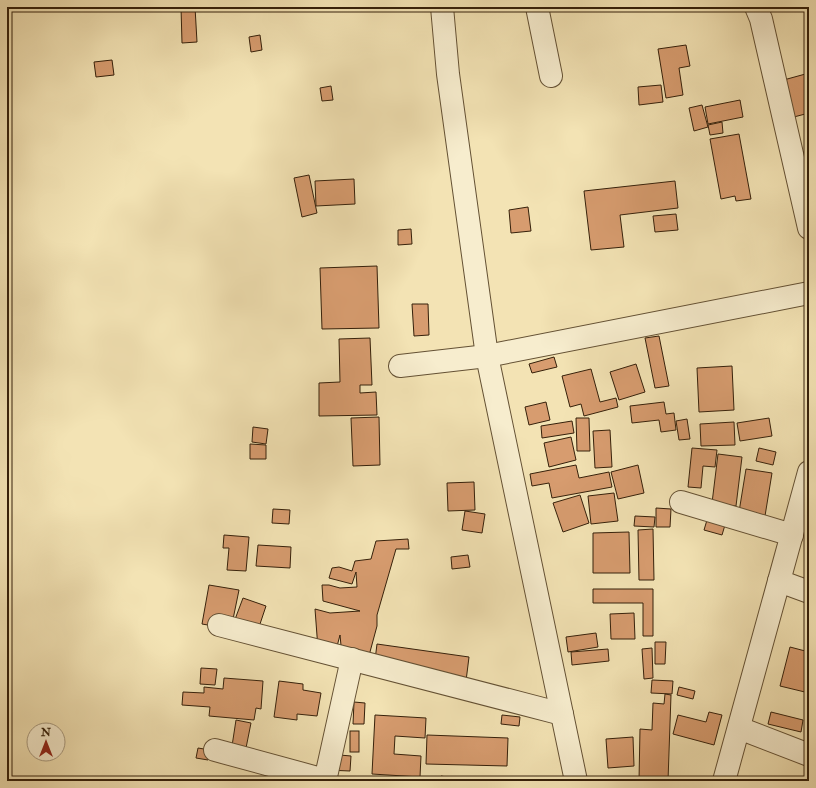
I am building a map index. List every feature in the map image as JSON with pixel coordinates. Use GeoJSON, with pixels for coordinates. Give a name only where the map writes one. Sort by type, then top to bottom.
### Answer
{"type":"FeatureCollection","features":[{"type":"Feature","properties":{"kind":"street"},"geometry":{"type":"LineString","coordinates":[[442,7],[448,74],[487,356],[576,781]]}},
{"type":"Feature","properties":{"kind":"street"},"geometry":{"type":"LineString","coordinates":[[536,7],[551,76]]}},
{"type":"Feature","properties":{"kind":"street"},"geometry":{"type":"LineString","coordinates":[[756,7],[761,19],[809,228]]}},
{"type":"Feature","properties":{"kind":"street"},"geometry":{"type":"LineString","coordinates":[[400,366],[487,356],[809,294]]}},
{"type":"Feature","properties":{"kind":"street"},"geometry":{"type":"LineString","coordinates":[[724,781],[809,472]]}},
{"type":"Feature","properties":{"kind":"street"},"geometry":{"type":"LineString","coordinates":[[681,502],[792,534]]}},
{"type":"Feature","properties":{"kind":"street"},"geometry":{"type":"LineString","coordinates":[[779,581],[809,592]]}},
{"type":"Feature","properties":{"kind":"street"},"geometry":{"type":"LineString","coordinates":[[220,625],[562,714]]}},
{"type":"Feature","properties":{"kind":"street"},"geometry":{"type":"LineString","coordinates":[[216,750],[325,781],[352,659]]}},
{"type":"Feature","properties":{"kind":"street"},"geometry":{"type":"LineString","coordinates":[[739,728],[809,755]]}},
{"type":"Feature","properties":{"kind":"building"},"geometry":{"type":"Polygon","coordinates":[[[181,7],[195,7],[197,42],[182,43],[181,7]]]}},
{"type":"Feature","properties":{"kind":"building"},"geometry":{"type":"Polygon","coordinates":[[[260,35],[262,50],[251,52],[249,37],[260,35]]]}},
{"type":"Feature","properties":{"kind":"building"},"geometry":{"type":"Polygon","coordinates":[[[686,45],[690,66],[679,68],[683,95],[666,98],[658,49],[686,45]]]}},
{"type":"Feature","properties":{"kind":"building"},"geometry":{"type":"Polygon","coordinates":[[[112,60],[114,75],[96,77],[94,62],[112,60]]]}},
{"type":"Feature","properties":{"kind":"building"},"geometry":{"type":"Polygon","coordinates":[[[809,73],[809,97],[805,98],[809,113],[790,118],[780,81],[809,73]]]}},
{"type":"Feature","properties":{"kind":"building"},"geometry":{"type":"Polygon","coordinates":[[[661,85],[663,102],[639,105],[638,87],[661,85]]]}},
{"type":"Feature","properties":{"kind":"building"},"geometry":{"type":"Polygon","coordinates":[[[331,86],[333,100],[322,101],[320,88],[331,86]]]}},
{"type":"Feature","properties":{"kind":"building"},"geometry":{"type":"Polygon","coordinates":[[[740,100],[743,117],[708,124],[705,107],[740,100]]]}},
{"type":"Feature","properties":{"kind":"building"},"geometry":{"type":"Polygon","coordinates":[[[702,105],[708,127],[694,131],[689,108],[702,105]]]}},
{"type":"Feature","properties":{"kind":"building"},"geometry":{"type":"Polygon","coordinates":[[[722,122],[723,133],[710,135],[708,125],[722,122]]]}},
{"type":"Feature","properties":{"kind":"building"},"geometry":{"type":"Polygon","coordinates":[[[739,134],[751,199],[736,201],[735,196],[721,199],[710,139],[739,134]]]}},
{"type":"Feature","properties":{"kind":"building"},"geometry":{"type":"Polygon","coordinates":[[[809,151],[809,162],[797,165],[794,154],[809,151]]]}},
{"type":"Feature","properties":{"kind":"building"},"geometry":{"type":"Polygon","coordinates":[[[309,175],[317,213],[302,217],[294,178],[309,175]]]}},
{"type":"Feature","properties":{"kind":"building"},"geometry":{"type":"Polygon","coordinates":[[[354,179],[355,204],[316,206],[315,181],[354,179]]]}},
{"type":"Feature","properties":{"kind":"building"},"geometry":{"type":"Polygon","coordinates":[[[675,181],[678,208],[620,215],[624,247],[591,250],[584,191],[675,181]]]}},
{"type":"Feature","properties":{"kind":"building"},"geometry":{"type":"Polygon","coordinates":[[[528,207],[531,231],[511,233],[509,210],[528,207]]]}},
{"type":"Feature","properties":{"kind":"building"},"geometry":{"type":"Polygon","coordinates":[[[676,214],[678,230],[655,232],[653,216],[676,214]]]}},
{"type":"Feature","properties":{"kind":"building"},"geometry":{"type":"Polygon","coordinates":[[[411,229],[412,244],[398,245],[398,230],[411,229]]]}},
{"type":"Feature","properties":{"kind":"building"},"geometry":{"type":"Polygon","coordinates":[[[377,266],[379,328],[322,329],[320,268],[377,266]]]}},
{"type":"Feature","properties":{"kind":"building"},"geometry":{"type":"Polygon","coordinates":[[[412,304],[428,304],[429,335],[414,336],[412,304]]]}},
{"type":"Feature","properties":{"kind":"building"},"geometry":{"type":"Polygon","coordinates":[[[659,336],[669,386],[655,388],[645,338],[659,336]]]}},
{"type":"Feature","properties":{"kind":"building"},"geometry":{"type":"Polygon","coordinates":[[[370,338],[372,385],[360,385],[360,393],[376,392],[377,415],[319,416],[319,383],[340,382],[339,339],[370,338]]]}},
{"type":"Feature","properties":{"kind":"building"},"geometry":{"type":"Polygon","coordinates":[[[554,357],[557,367],[532,373],[529,364],[554,357]]]}},
{"type":"Feature","properties":{"kind":"building"},"geometry":{"type":"Polygon","coordinates":[[[636,364],[645,392],[619,400],[610,372],[636,364]]]}},
{"type":"Feature","properties":{"kind":"building"},"geometry":{"type":"Polygon","coordinates":[[[732,366],[734,410],[699,412],[697,368],[732,366]]]}},
{"type":"Feature","properties":{"kind":"building"},"geometry":{"type":"Polygon","coordinates":[[[591,369],[600,402],[616,398],[618,407],[584,416],[581,404],[570,407],[562,376],[591,369]]]}},
{"type":"Feature","properties":{"kind":"building"},"geometry":{"type":"Polygon","coordinates":[[[546,402],[550,420],[529,425],[525,407],[546,402]]]}},
{"type":"Feature","properties":{"kind":"building"},"geometry":{"type":"Polygon","coordinates":[[[664,402],[666,414],[674,413],[676,430],[661,432],[659,420],[632,423],[630,406],[664,402]]]}},
{"type":"Feature","properties":{"kind":"building"},"geometry":{"type":"Polygon","coordinates":[[[379,417],[380,465],[353,466],[351,418],[379,417]]]}},
{"type":"Feature","properties":{"kind":"building"},"geometry":{"type":"Polygon","coordinates":[[[576,418],[589,418],[590,451],[577,451],[576,418]]]}},
{"type":"Feature","properties":{"kind":"building"},"geometry":{"type":"Polygon","coordinates":[[[769,418],[772,436],[740,441],[737,423],[769,418]]]}},
{"type":"Feature","properties":{"kind":"building"},"geometry":{"type":"Polygon","coordinates":[[[687,419],[690,439],[679,440],[676,421],[687,419]]]}},
{"type":"Feature","properties":{"kind":"building"},"geometry":{"type":"Polygon","coordinates":[[[572,421],[574,433],[542,438],[541,426],[572,421]]]}},
{"type":"Feature","properties":{"kind":"building"},"geometry":{"type":"Polygon","coordinates":[[[734,422],[735,445],[701,446],[700,424],[734,422]]]}},
{"type":"Feature","properties":{"kind":"building"},"geometry":{"type":"Polygon","coordinates":[[[253,427],[268,429],[266,444],[252,442],[253,427]]]}},
{"type":"Feature","properties":{"kind":"building"},"geometry":{"type":"Polygon","coordinates":[[[610,430],[612,467],[595,468],[593,431],[610,430]]]}},
{"type":"Feature","properties":{"kind":"building"},"geometry":{"type":"Polygon","coordinates":[[[571,437],[576,460],[549,467],[544,443],[571,437]]]}},
{"type":"Feature","properties":{"kind":"building"},"geometry":{"type":"Polygon","coordinates":[[[250,444],[266,445],[266,459],[250,459],[250,444]]]}},
{"type":"Feature","properties":{"kind":"building"},"geometry":{"type":"Polygon","coordinates":[[[692,448],[717,450],[715,467],[703,466],[701,488],[688,487],[692,448]]]}},
{"type":"Feature","properties":{"kind":"building"},"geometry":{"type":"Polygon","coordinates":[[[759,448],[776,452],[773,465],[756,461],[759,448]]]}},
{"type":"Feature","properties":{"kind":"building"},"geometry":{"type":"Polygon","coordinates":[[[718,454],[742,457],[736,506],[712,503],[718,454]]]}},
{"type":"Feature","properties":{"kind":"building"},"geometry":{"type":"Polygon","coordinates":[[[576,465],[579,478],[609,472],[612,487],[552,498],[549,483],[532,486],[530,474],[576,465]]]}},
{"type":"Feature","properties":{"kind":"building"},"geometry":{"type":"Polygon","coordinates":[[[638,465],[644,493],[618,499],[611,472],[638,465]]]}},
{"type":"Feature","properties":{"kind":"building"},"geometry":{"type":"Polygon","coordinates":[[[746,469],[772,473],[765,516],[739,512],[746,469]]]}},
{"type":"Feature","properties":{"kind":"building"},"geometry":{"type":"Polygon","coordinates":[[[474,482],[475,510],[448,511],[447,483],[474,482]]]}},
{"type":"Feature","properties":{"kind":"building"},"geometry":{"type":"Polygon","coordinates":[[[614,493],[618,521],[591,524],[588,496],[614,493]]]}},
{"type":"Feature","properties":{"kind":"building"},"geometry":{"type":"Polygon","coordinates":[[[580,495],[589,523],[563,532],[553,503],[580,495]]]}},
{"type":"Feature","properties":{"kind":"building"},"geometry":{"type":"Polygon","coordinates":[[[656,508],[671,509],[670,527],[656,527],[656,508]]]}},
{"type":"Feature","properties":{"kind":"building"},"geometry":{"type":"Polygon","coordinates":[[[273,509],[290,510],[289,524],[272,523],[273,509]]]}},
{"type":"Feature","properties":{"kind":"building"},"geometry":{"type":"Polygon","coordinates":[[[465,511],[485,514],[482,533],[462,530],[465,511]]]}},
{"type":"Feature","properties":{"kind":"building"},"geometry":{"type":"Polygon","coordinates":[[[635,516],[655,517],[654,527],[634,526],[635,516]]]}},
{"type":"Feature","properties":{"kind":"building"},"geometry":{"type":"Polygon","coordinates":[[[707,520],[725,525],[722,535],[704,530],[707,520]]]}},
{"type":"Feature","properties":{"kind":"building"},"geometry":{"type":"Polygon","coordinates":[[[653,529],[654,580],[639,580],[638,530],[653,529]]]}},
{"type":"Feature","properties":{"kind":"building"},"geometry":{"type":"Polygon","coordinates":[[[629,532],[630,573],[593,573],[593,533],[629,532]]]}},
{"type":"Feature","properties":{"kind":"building"},"geometry":{"type":"Polygon","coordinates":[[[224,535],[249,537],[246,571],[227,570],[229,548],[223,548],[224,535]]]}},
{"type":"Feature","properties":{"kind":"building"},"geometry":{"type":"Polygon","coordinates":[[[408,539],[409,549],[396,549],[377,615],[377,626],[367,663],[342,656],[340,635],[335,654],[318,649],[315,609],[330,613],[360,611],[323,601],[322,585],[340,588],[357,587],[356,572],[352,584],[329,578],[332,568],[339,567],[352,571],[355,561],[371,559],[376,541],[408,539]]]}},
{"type":"Feature","properties":{"kind":"building"},"geometry":{"type":"Polygon","coordinates":[[[258,545],[291,547],[290,568],[256,566],[258,545]]]}},
{"type":"Feature","properties":{"kind":"building"},"geometry":{"type":"Polygon","coordinates":[[[468,555],[470,567],[452,569],[451,557],[468,555]]]}},
{"type":"Feature","properties":{"kind":"building"},"geometry":{"type":"Polygon","coordinates":[[[209,585],[239,590],[231,629],[202,624],[209,585]]]}},
{"type":"Feature","properties":{"kind":"building"},"geometry":{"type":"Polygon","coordinates":[[[593,589],[653,589],[653,636],[643,636],[643,603],[593,603],[593,589]]]}},
{"type":"Feature","properties":{"kind":"building"},"geometry":{"type":"Polygon","coordinates":[[[243,598],[266,606],[258,630],[234,622],[243,598]]]}},
{"type":"Feature","properties":{"kind":"building"},"geometry":{"type":"Polygon","coordinates":[[[634,613],[635,639],[611,639],[610,614],[634,613]]]}},
{"type":"Feature","properties":{"kind":"building"},"geometry":{"type":"Polygon","coordinates":[[[596,633],[598,647],[568,652],[566,637],[596,633]]]}},
{"type":"Feature","properties":{"kind":"building"},"geometry":{"type":"Polygon","coordinates":[[[655,642],[666,642],[665,664],[655,664],[655,642]]]}},
{"type":"Feature","properties":{"kind":"building"},"geometry":{"type":"Polygon","coordinates":[[[377,644],[469,657],[466,681],[374,668],[377,644]]]}},
{"type":"Feature","properties":{"kind":"building"},"geometry":{"type":"Polygon","coordinates":[[[790,647],[809,652],[809,693],[780,686],[790,647]]]}},
{"type":"Feature","properties":{"kind":"building"},"geometry":{"type":"Polygon","coordinates":[[[652,648],[653,678],[644,679],[642,649],[652,648]]]}},
{"type":"Feature","properties":{"kind":"building"},"geometry":{"type":"Polygon","coordinates":[[[608,649],[609,661],[572,665],[571,652],[608,649]]]}},
{"type":"Feature","properties":{"kind":"building"},"geometry":{"type":"Polygon","coordinates":[[[201,668],[217,669],[215,685],[200,684],[201,668]]]}},
{"type":"Feature","properties":{"kind":"building"},"geometry":{"type":"Polygon","coordinates":[[[224,678],[263,681],[261,709],[256,708],[254,720],[209,716],[210,707],[182,705],[183,692],[204,693],[204,687],[223,689],[224,678]]]}},
{"type":"Feature","properties":{"kind":"building"},"geometry":{"type":"Polygon","coordinates":[[[652,680],[673,681],[672,694],[651,693],[652,680]]]}},
{"type":"Feature","properties":{"kind":"building"},"geometry":{"type":"Polygon","coordinates":[[[279,681],[303,684],[303,690],[321,693],[317,716],[297,714],[297,720],[274,717],[279,681]]]}},
{"type":"Feature","properties":{"kind":"building"},"geometry":{"type":"Polygon","coordinates":[[[679,687],[695,691],[693,699],[677,695],[679,687]]]}},
{"type":"Feature","properties":{"kind":"building"},"geometry":{"type":"Polygon","coordinates":[[[665,694],[671,695],[668,781],[639,781],[640,729],[652,730],[653,703],[664,704],[665,694]]]}},
{"type":"Feature","properties":{"kind":"building"},"geometry":{"type":"Polygon","coordinates":[[[354,702],[365,703],[364,724],[353,724],[354,702]]]}},
{"type":"Feature","properties":{"kind":"building"},"geometry":{"type":"Polygon","coordinates":[[[709,712],[722,715],[714,745],[673,734],[678,715],[706,722],[709,712]]]}},
{"type":"Feature","properties":{"kind":"building"},"geometry":{"type":"Polygon","coordinates":[[[771,712],[803,720],[801,732],[768,724],[771,712]]]}},
{"type":"Feature","properties":{"kind":"building"},"geometry":{"type":"Polygon","coordinates":[[[375,715],[426,718],[425,738],[395,736],[394,754],[421,756],[420,777],[372,774],[375,715]]]}},
{"type":"Feature","properties":{"kind":"building"},"geometry":{"type":"Polygon","coordinates":[[[502,715],[520,717],[519,726],[501,724],[502,715]]]}},
{"type":"Feature","properties":{"kind":"building"},"geometry":{"type":"Polygon","coordinates":[[[236,720],[251,723],[246,748],[232,746],[236,720]]]}},
{"type":"Feature","properties":{"kind":"building"},"geometry":{"type":"Polygon","coordinates":[[[350,731],[359,731],[359,752],[350,752],[350,731]]]}},
{"type":"Feature","properties":{"kind":"building"},"geometry":{"type":"Polygon","coordinates":[[[427,735],[508,738],[507,766],[426,764],[427,735]]]}},
{"type":"Feature","properties":{"kind":"building"},"geometry":{"type":"Polygon","coordinates":[[[633,737],[634,766],[608,768],[606,739],[633,737]]]}},
{"type":"Feature","properties":{"kind":"building"},"geometry":{"type":"Polygon","coordinates":[[[198,748],[210,750],[208,760],[196,758],[198,748]]]}},
{"type":"Feature","properties":{"kind":"building"},"geometry":{"type":"Polygon","coordinates":[[[328,754],[351,756],[350,771],[327,770],[328,754]]]}},
{"type":"Feature","properties":{"kind":"building"},"geometry":{"type":"Polygon","coordinates":[[[441,776],[469,781],[440,781],[441,776]]]}}]}
